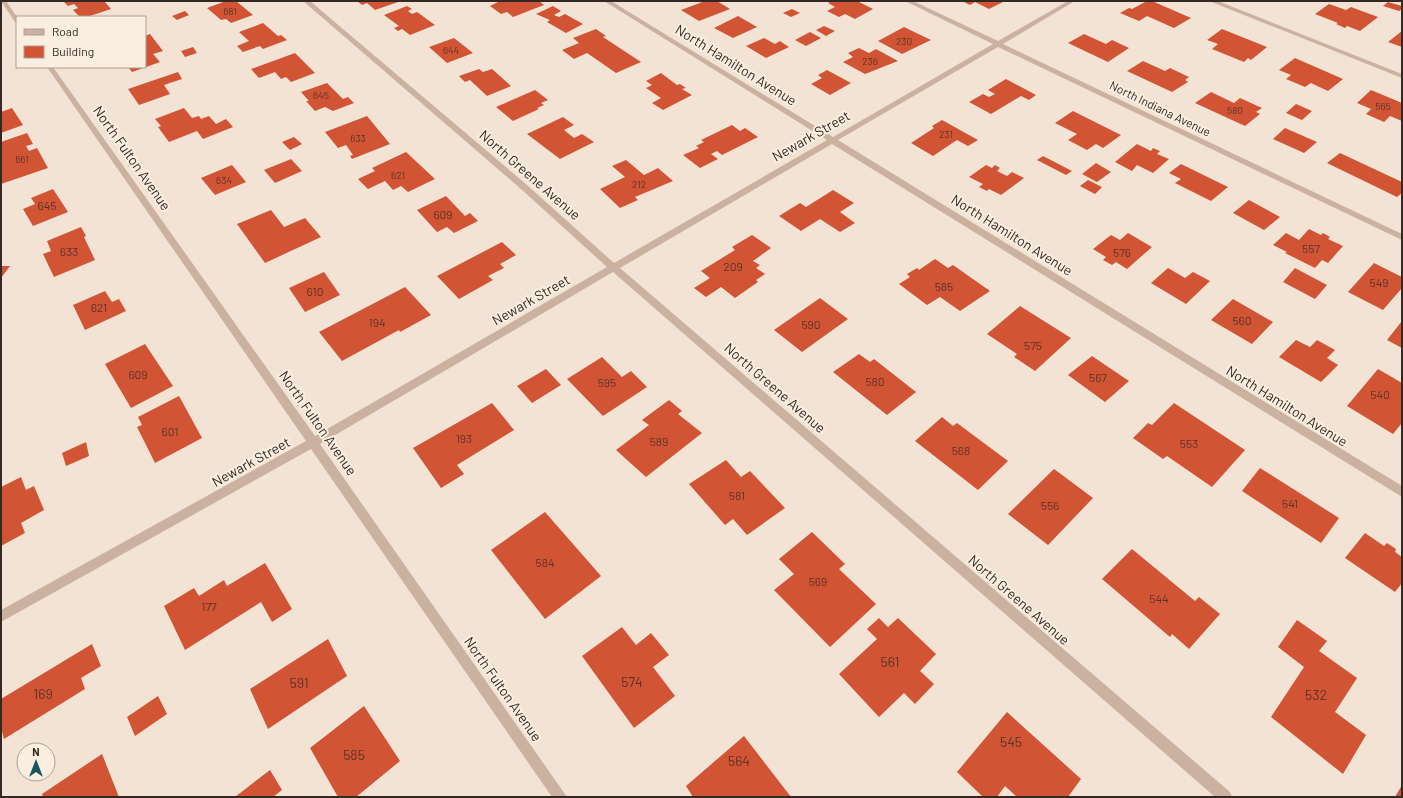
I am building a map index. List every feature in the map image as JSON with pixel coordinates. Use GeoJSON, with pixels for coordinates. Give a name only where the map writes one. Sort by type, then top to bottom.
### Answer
{"type":"FeatureCollection","features":[{"type":"Feature","properties":{"kind":"street"},"geometry":{"type":"LineString","coordinates":[[3,1],[16,20]]}},
{"type":"Feature","properties":{"kind":"street","name":"North Greene Avenue"},"geometry":{"type":"LineString","coordinates":[[306,1],[524,187],[614,268],[1225,797]]}},
{"type":"Feature","properties":{"kind":"street","name":"North Hamilton Avenue"},"geometry":{"type":"LineString","coordinates":[[607,1],[1402,492]]}},
{"type":"Feature","properties":{"kind":"street","name":"North Indiana Avenue"},"geometry":{"type":"LineString","coordinates":[[908,1],[1402,237]]}},
{"type":"Feature","properties":{"kind":"street","name":"Newark Street"},"geometry":{"type":"LineString","coordinates":[[1,616],[314,442],[614,268],[832,139],[1072,1]]}},
{"type":"Feature","properties":{"kind":"street"},"geometry":{"type":"LineString","coordinates":[[1212,1],[1402,76]]}},
{"type":"Feature","properties":{"kind":"street","name":"North Fulton Avenue"},"geometry":{"type":"LineString","coordinates":[[51,68],[314,442],[560,797]]}},
{"type":"Feature","properties":{"kind":"building"},"geometry":{"type":"Polygon","coordinates":[[[63,1],[104,1],[111,9],[90,16],[79,16],[73,10],[78,8],[74,4],[68,6],[63,1]]]}},
{"type":"Feature","properties":{"kind":"building"},"geometry":{"type":"Polygon","coordinates":[[[226,1],[236,1],[253,15],[231,23],[226,19],[221,20],[207,8],[226,1]]]}},
{"type":"Feature","properties":{"kind":"building"},"geometry":{"type":"Polygon","coordinates":[[[357,1],[401,1],[375,10],[367,3],[362,5],[357,1]]]}},
{"type":"Feature","properties":{"kind":"building"},"geometry":{"type":"Polygon","coordinates":[[[500,1],[539,1],[544,5],[513,17],[507,12],[501,14],[490,6],[500,1]]]}},
{"type":"Feature","properties":{"kind":"building"},"geometry":{"type":"Polygon","coordinates":[[[705,1],[717,1],[730,9],[699,21],[681,10],[705,1]]]}},
{"type":"Feature","properties":{"kind":"building"},"geometry":{"type":"Polygon","coordinates":[[[832,1],[857,1],[873,9],[855,19],[845,14],[839,17],[827,11],[835,7],[828,3],[832,1]]]}},
{"type":"Feature","properties":{"kind":"building"},"geometry":{"type":"Polygon","coordinates":[[[962,1],[1005,1],[989,9],[975,2],[970,5],[962,1]]]}},
{"type":"Feature","properties":{"kind":"building"},"geometry":{"type":"Polygon","coordinates":[[[1147,1],[1152,1],[1191,18],[1174,28],[1147,16],[1139,21],[1120,13],[1129,8],[1132,9],[1147,1]]]}},
{"type":"Feature","properties":{"kind":"building"},"geometry":{"type":"Polygon","coordinates":[[[1388,2],[1402,6],[1402,9],[1399,11],[1383,6],[1388,2]]]}},
{"type":"Feature","properties":{"kind":"building"},"geometry":{"type":"Polygon","coordinates":[[[1329,4],[1346,10],[1351,7],[1378,17],[1360,31],[1347,26],[1345,28],[1336,24],[1338,23],[1315,14],[1329,4]]]}},
{"type":"Feature","properties":{"kind":"building"},"geometry":{"type":"Polygon","coordinates":[[[407,6],[412,9],[408,11],[412,14],[417,12],[435,25],[410,35],[402,29],[398,31],[394,28],[399,26],[384,15],[407,6]]]}},
{"type":"Feature","properties":{"kind":"building"},"geometry":{"type":"Polygon","coordinates":[[[553,6],[561,11],[554,15],[559,17],[565,14],[583,24],[566,33],[547,22],[550,20],[536,14],[553,6]]]}},
{"type":"Feature","properties":{"kind":"building"},"geometry":{"type":"Polygon","coordinates":[[[792,9],[800,13],[791,17],[783,13],[792,9]]]}},
{"type":"Feature","properties":{"kind":"building"},"geometry":{"type":"Polygon","coordinates":[[[185,11],[189,15],[177,20],[172,16],[185,11]]]}},
{"type":"Feature","properties":{"kind":"building"},"geometry":{"type":"Polygon","coordinates":[[[738,16],[757,27],[733,38],[714,28],[738,16]]]}},
{"type":"Feature","properties":{"kind":"building"},"geometry":{"type":"Polygon","coordinates":[[[263,23],[278,36],[281,35],[287,40],[263,49],[260,46],[243,52],[237,46],[249,41],[239,32],[263,23]]]}},
{"type":"Feature","properties":{"kind":"building"},"geometry":{"type":"Polygon","coordinates":[[[824,26],[835,31],[826,36],[816,30],[824,26]]]}},
{"type":"Feature","properties":{"kind":"building"},"geometry":{"type":"Polygon","coordinates":[[[904,27],[931,40],[902,54],[878,41],[904,27]]]}},
{"type":"Feature","properties":{"kind":"building"},"geometry":{"type":"Polygon","coordinates":[[[596,29],[606,36],[603,37],[641,62],[616,73],[587,53],[574,59],[562,50],[579,43],[573,38],[596,29]]]}},
{"type":"Feature","properties":{"kind":"building"},"geometry":{"type":"Polygon","coordinates":[[[1222,29],[1267,47],[1251,60],[1248,58],[1244,62],[1212,49],[1218,44],[1207,40],[1222,29]]]}},
{"type":"Feature","properties":{"kind":"building"},"geometry":{"type":"Polygon","coordinates":[[[1402,31],[1402,47],[1388,42],[1402,31]]]}},
{"type":"Feature","properties":{"kind":"building"},"geometry":{"type":"Polygon","coordinates":[[[810,32],[821,38],[806,46],[795,40],[810,32]]]}},
{"type":"Feature","properties":{"kind":"building"},"geometry":{"type":"Polygon","coordinates":[[[150,34],[163,51],[153,54],[160,62],[146,67],[146,36],[150,34]]]}},
{"type":"Feature","properties":{"kind":"building"},"geometry":{"type":"Polygon","coordinates":[[[1084,34],[1106,44],[1112,40],[1129,48],[1108,62],[1068,43],[1084,34]]]}},
{"type":"Feature","properties":{"kind":"building"},"geometry":{"type":"Polygon","coordinates":[[[454,38],[473,53],[447,63],[429,47],[454,38]]]}},
{"type":"Feature","properties":{"kind":"building"},"geometry":{"type":"Polygon","coordinates":[[[764,38],[775,44],[780,41],[789,47],[766,58],[746,46],[764,38]]]}},
{"type":"Feature","properties":{"kind":"building"},"geometry":{"type":"Polygon","coordinates":[[[193,47],[197,53],[185,57],[181,51],[193,47]]]}},
{"type":"Feature","properties":{"kind":"building"},"geometry":{"type":"Polygon","coordinates":[[[859,48],[869,53],[876,49],[898,61],[865,74],[843,62],[853,57],[848,53],[859,48]]]}},
{"type":"Feature","properties":{"kind":"building"},"geometry":{"type":"Polygon","coordinates":[[[295,53],[315,73],[291,82],[286,77],[281,79],[275,72],[259,78],[251,69],[295,53]]]}},
{"type":"Feature","properties":{"kind":"building"},"geometry":{"type":"Polygon","coordinates":[[[1295,58],[1343,79],[1328,91],[1311,83],[1305,87],[1286,79],[1291,75],[1279,70],[1295,58]]]}},
{"type":"Feature","properties":{"kind":"building"},"geometry":{"type":"Polygon","coordinates":[[[1143,61],[1165,71],[1170,68],[1189,77],[1185,80],[1188,82],[1172,92],[1127,71],[1143,61]]]}},
{"type":"Feature","properties":{"kind":"building"},"geometry":{"type":"Polygon","coordinates":[[[129,68],[143,68],[132,72],[129,68]]]}},
{"type":"Feature","properties":{"kind":"building"},"geometry":{"type":"Polygon","coordinates":[[[479,69],[483,72],[492,69],[511,86],[487,96],[470,80],[465,82],[459,76],[479,69]]]}},
{"type":"Feature","properties":{"kind":"building"},"geometry":{"type":"Polygon","coordinates":[[[827,70],[851,83],[830,95],[811,84],[822,78],[818,75],[827,70]]]}},
{"type":"Feature","properties":{"kind":"building"},"geometry":{"type":"Polygon","coordinates":[[[178,72],[182,79],[164,85],[170,94],[139,105],[128,89],[178,72]]]}},
{"type":"Feature","properties":{"kind":"building"},"geometry":{"type":"Polygon","coordinates":[[[661,73],[677,85],[680,84],[686,88],[682,89],[692,95],[663,110],[652,103],[661,98],[646,88],[652,85],[646,81],[661,73]]]}},
{"type":"Feature","properties":{"kind":"building"},"geometry":{"type":"Polygon","coordinates":[[[1006,79],[1036,95],[1029,100],[1021,96],[991,114],[969,102],[983,94],[989,97],[995,94],[988,90],[1006,79]]]}},
{"type":"Feature","properties":{"kind":"building"},"geometry":{"type":"Polygon","coordinates":[[[327,83],[343,99],[348,97],[354,103],[333,111],[325,107],[315,111],[306,101],[309,101],[301,92],[327,83]]]}},
{"type":"Feature","properties":{"kind":"building"},"geometry":{"type":"Polygon","coordinates":[[[535,90],[548,100],[541,103],[544,105],[537,108],[539,109],[513,121],[496,107],[535,90]]]}},
{"type":"Feature","properties":{"kind":"building"},"geometry":{"type":"Polygon","coordinates":[[[1371,90],[1402,103],[1402,121],[1390,116],[1384,122],[1366,114],[1371,109],[1357,103],[1371,90]]]}},
{"type":"Feature","properties":{"kind":"building"},"geometry":{"type":"Polygon","coordinates":[[[1211,92],[1234,103],[1240,98],[1262,108],[1256,112],[1260,114],[1245,126],[1195,103],[1211,92]]]}},
{"type":"Feature","properties":{"kind":"building"},"geometry":{"type":"Polygon","coordinates":[[[1296,104],[1312,111],[1302,120],[1286,113],[1296,104]]]}},
{"type":"Feature","properties":{"kind":"building"},"geometry":{"type":"Polygon","coordinates":[[[12,108],[23,125],[1,133],[1,112],[12,108]]]}},
{"type":"Feature","properties":{"kind":"building"},"geometry":{"type":"Polygon","coordinates":[[[184,108],[192,118],[199,116],[201,119],[209,116],[216,124],[226,119],[233,127],[203,139],[197,131],[169,142],[158,127],[161,126],[155,119],[184,108]]]}},
{"type":"Feature","properties":{"kind":"building"},"geometry":{"type":"Polygon","coordinates":[[[1073,111],[1121,135],[1103,148],[1096,144],[1087,150],[1068,140],[1077,134],[1055,123],[1073,111]]]}},
{"type":"Feature","properties":{"kind":"building"},"geometry":{"type":"Polygon","coordinates":[[[367,116],[390,144],[352,159],[350,156],[353,155],[346,145],[338,148],[325,132],[367,116]]]}},
{"type":"Feature","properties":{"kind":"building"},"geometry":{"type":"Polygon","coordinates":[[[563,117],[574,125],[564,130],[574,138],[582,134],[594,142],[560,159],[527,134],[563,117]]]}},
{"type":"Feature","properties":{"kind":"building"},"geometry":{"type":"Polygon","coordinates":[[[942,120],[978,140],[968,146],[957,140],[933,156],[911,143],[934,128],[932,126],[942,120]]]}},
{"type":"Feature","properties":{"kind":"building"},"geometry":{"type":"Polygon","coordinates":[[[732,125],[740,131],[745,128],[758,137],[722,155],[717,151],[711,154],[718,159],[700,168],[683,155],[699,148],[696,146],[704,142],[701,140],[732,125]]]}},
{"type":"Feature","properties":{"kind":"building"},"geometry":{"type":"Polygon","coordinates":[[[1285,128],[1317,142],[1304,153],[1273,139],[1285,128]]]}},
{"type":"Feature","properties":{"kind":"building"},"geometry":{"type":"Polygon","coordinates":[[[27,133],[33,144],[26,146],[29,151],[37,148],[48,168],[1,184],[1,142],[27,133]]]}},
{"type":"Feature","properties":{"kind":"building"},"geometry":{"type":"Polygon","coordinates":[[[294,137],[302,144],[290,150],[282,142],[294,137]]]}},
{"type":"Feature","properties":{"kind":"building"},"geometry":{"type":"Polygon","coordinates":[[[1137,144],[1151,151],[1153,148],[1160,151],[1157,154],[1169,159],[1153,173],[1137,165],[1132,171],[1115,162],[1137,144]]]}},
{"type":"Feature","properties":{"kind":"building"},"geometry":{"type":"Polygon","coordinates":[[[406,152],[435,179],[408,192],[401,186],[393,190],[385,181],[368,189],[358,179],[375,171],[372,168],[406,152]]]}},
{"type":"Feature","properties":{"kind":"building"},"geometry":{"type":"Polygon","coordinates":[[[1340,153],[1402,182],[1402,193],[1397,197],[1327,163],[1340,153]]]}},
{"type":"Feature","properties":{"kind":"building"},"geometry":{"type":"Polygon","coordinates":[[[1043,156],[1072,171],[1066,175],[1037,160],[1043,156]]]}},
{"type":"Feature","properties":{"kind":"building"},"geometry":{"type":"Polygon","coordinates":[[[291,159],[302,171],[275,183],[264,170],[291,159]]]}},
{"type":"Feature","properties":{"kind":"building"},"geometry":{"type":"Polygon","coordinates":[[[626,160],[644,175],[658,168],[673,181],[635,197],[638,200],[620,208],[600,189],[625,177],[612,166],[626,160]]]}},
{"type":"Feature","properties":{"kind":"building"},"geometry":{"type":"Polygon","coordinates":[[[1096,163],[1111,172],[1097,182],[1082,174],[1096,163]]]}},
{"type":"Feature","properties":{"kind":"building"},"geometry":{"type":"Polygon","coordinates":[[[1181,164],[1228,187],[1211,201],[1175,183],[1181,179],[1169,173],[1181,164]]]}},
{"type":"Feature","properties":{"kind":"building"},"geometry":{"type":"Polygon","coordinates":[[[232,165],[246,182],[215,195],[201,178],[232,165]]]}},
{"type":"Feature","properties":{"kind":"building"},"geometry":{"type":"Polygon","coordinates":[[[986,165],[992,168],[995,165],[1000,168],[997,171],[1007,176],[1012,172],[1024,178],[1001,195],[989,189],[987,191],[979,187],[983,184],[969,177],[986,165]]]}},
{"type":"Feature","properties":{"kind":"building"},"geometry":{"type":"Polygon","coordinates":[[[1088,180],[1102,187],[1095,194],[1080,186],[1088,180]]]}},
{"type":"Feature","properties":{"kind":"building"},"geometry":{"type":"Polygon","coordinates":[[[53,189],[68,212],[33,226],[23,209],[35,204],[31,198],[53,189]]]}},
{"type":"Feature","properties":{"kind":"building"},"geometry":{"type":"Polygon","coordinates":[[[833,190],[854,203],[840,212],[855,223],[840,232],[820,219],[801,231],[779,216],[800,203],[806,207],[833,190]]]}},
{"type":"Feature","properties":{"kind":"building"},"geometry":{"type":"Polygon","coordinates":[[[446,196],[465,216],[470,213],[478,221],[454,233],[447,227],[437,232],[417,210],[446,196]]]}},
{"type":"Feature","properties":{"kind":"building"},"geometry":{"type":"Polygon","coordinates":[[[1249,200],[1280,217],[1264,230],[1233,213],[1249,200]]]}},
{"type":"Feature","properties":{"kind":"building"},"geometry":{"type":"Polygon","coordinates":[[[271,210],[284,227],[305,218],[321,237],[265,263],[237,224],[271,210]]]}},
{"type":"Feature","properties":{"kind":"building"},"geometry":{"type":"Polygon","coordinates":[[[81,227],[95,260],[54,277],[43,254],[51,251],[47,241],[81,227]]]}},
{"type":"Feature","properties":{"kind":"building"},"geometry":{"type":"Polygon","coordinates":[[[1309,229],[1321,235],[1323,233],[1330,237],[1328,239],[1343,246],[1328,263],[1322,260],[1315,268],[1285,253],[1287,252],[1273,245],[1286,233],[1299,240],[1309,229]]]}},
{"type":"Feature","properties":{"kind":"building"},"geometry":{"type":"Polygon","coordinates":[[[1128,233],[1152,247],[1127,269],[1116,262],[1112,265],[1103,260],[1106,257],[1093,249],[1111,235],[1120,240],[1128,233]]]}},
{"type":"Feature","properties":{"kind":"building"},"geometry":{"type":"Polygon","coordinates":[[[752,235],[771,248],[753,261],[760,265],[756,268],[765,274],[756,280],[758,282],[735,298],[721,287],[706,297],[694,288],[710,278],[701,271],[735,250],[732,247],[752,235]]]}},
{"type":"Feature","properties":{"kind":"building"},"geometry":{"type":"Polygon","coordinates":[[[502,242],[516,255],[500,264],[504,268],[488,276],[493,280],[459,299],[437,276],[502,242]]]}},
{"type":"Feature","properties":{"kind":"building"},"geometry":{"type":"Polygon","coordinates":[[[935,259],[948,268],[953,265],[990,291],[960,311],[940,297],[927,305],[899,284],[910,277],[907,274],[917,268],[919,270],[935,259]]]}},
{"type":"Feature","properties":{"kind":"building"},"geometry":{"type":"Polygon","coordinates":[[[1374,263],[1402,277],[1402,288],[1383,310],[1348,292],[1374,263]]]}},
{"type":"Feature","properties":{"kind":"building"},"geometry":{"type":"Polygon","coordinates":[[[1,266],[10,266],[1,278],[1,266]]]}},
{"type":"Feature","properties":{"kind":"building"},"geometry":{"type":"Polygon","coordinates":[[[1168,268],[1185,278],[1193,272],[1210,281],[1186,304],[1151,283],[1168,268]]]}},
{"type":"Feature","properties":{"kind":"building"},"geometry":{"type":"Polygon","coordinates":[[[1295,268],[1327,285],[1315,299],[1283,282],[1295,268]]]}},
{"type":"Feature","properties":{"kind":"building"},"geometry":{"type":"Polygon","coordinates":[[[324,272],[340,295],[305,312],[289,288],[324,272]]]}},
{"type":"Feature","properties":{"kind":"building"},"geometry":{"type":"Polygon","coordinates":[[[405,287],[431,315],[400,332],[399,330],[342,361],[319,332],[405,287]]]}},
{"type":"Feature","properties":{"kind":"building"},"geometry":{"type":"Polygon","coordinates":[[[105,291],[112,302],[119,299],[126,311],[85,330],[73,305],[105,291]]]}},
{"type":"Feature","properties":{"kind":"building"},"geometry":{"type":"Polygon","coordinates":[[[820,298],[848,319],[802,352],[774,330],[820,298]]]}},
{"type":"Feature","properties":{"kind":"building"},"geometry":{"type":"Polygon","coordinates":[[[1233,299],[1273,322],[1252,344],[1211,320],[1233,299]]]}},
{"type":"Feature","properties":{"kind":"building"},"geometry":{"type":"Polygon","coordinates":[[[1020,306],[1071,338],[1035,371],[1014,357],[1017,354],[987,334],[1020,306]]]}},
{"type":"Feature","properties":{"kind":"building"},"geometry":{"type":"Polygon","coordinates":[[[1402,321],[1402,348],[1387,340],[1402,321]]]}},
{"type":"Feature","properties":{"kind":"building"},"geometry":{"type":"Polygon","coordinates":[[[1296,340],[1310,347],[1317,340],[1335,350],[1327,358],[1338,365],[1321,382],[1279,357],[1296,340]]]}},
{"type":"Feature","properties":{"kind":"building"},"geometry":{"type":"Polygon","coordinates":[[[145,344],[173,386],[131,408],[105,364],[145,344]]]}},
{"type":"Feature","properties":{"kind":"building"},"geometry":{"type":"Polygon","coordinates":[[[859,354],[870,362],[874,359],[916,392],[887,415],[833,372],[859,354]]]}},
{"type":"Feature","properties":{"kind":"building"},"geometry":{"type":"Polygon","coordinates":[[[1092,356],[1129,381],[1105,402],[1068,375],[1092,356]]]}},
{"type":"Feature","properties":{"kind":"building"},"geometry":{"type":"Polygon","coordinates":[[[602,357],[622,377],[631,371],[647,387],[603,416],[567,379],[602,357]]]}},
{"type":"Feature","properties":{"kind":"building"},"geometry":{"type":"Polygon","coordinates":[[[546,369],[561,385],[532,403],[517,386],[546,369]]]}},
{"type":"Feature","properties":{"kind":"building"},"geometry":{"type":"Polygon","coordinates":[[[1378,369],[1402,383],[1402,423],[1393,434],[1347,406],[1378,369]]]}},
{"type":"Feature","properties":{"kind":"building"},"geometry":{"type":"Polygon","coordinates":[[[179,396],[202,438],[155,463],[137,427],[142,425],[138,417],[179,396]]]}},
{"type":"Feature","properties":{"kind":"building"},"geometry":{"type":"Polygon","coordinates":[[[669,400],[682,411],[678,414],[702,433],[646,477],[616,450],[649,425],[642,420],[669,400]]]}},
{"type":"Feature","properties":{"kind":"building"},"geometry":{"type":"Polygon","coordinates":[[[492,403],[514,430],[457,465],[464,474],[441,488],[413,448],[492,403]]]}},
{"type":"Feature","properties":{"kind":"building"},"geometry":{"type":"Polygon","coordinates":[[[1174,403],[1245,450],[1212,487],[1167,456],[1163,459],[1133,438],[1148,423],[1152,425],[1174,403]]]}},
{"type":"Feature","properties":{"kind":"building"},"geometry":{"type":"Polygon","coordinates":[[[942,417],[953,426],[957,423],[1008,461],[978,490],[915,441],[942,417]]]}},
{"type":"Feature","properties":{"kind":"building"},"geometry":{"type":"Polygon","coordinates":[[[86,442],[89,456],[66,466],[62,453],[86,442]]]}},
{"type":"Feature","properties":{"kind":"building"},"geometry":{"type":"Polygon","coordinates":[[[726,460],[741,477],[750,471],[785,508],[747,535],[733,519],[725,525],[689,484],[726,460]]]}},
{"type":"Feature","properties":{"kind":"building"},"geometry":{"type":"Polygon","coordinates":[[[1260,468],[1339,518],[1321,543],[1242,491],[1260,468]]]}},
{"type":"Feature","properties":{"kind":"building"},"geometry":{"type":"Polygon","coordinates":[[[1054,469],[1093,498],[1048,545],[1008,514],[1054,469]]]}},
{"type":"Feature","properties":{"kind":"building"},"geometry":{"type":"Polygon","coordinates":[[[21,477],[26,490],[34,486],[44,510],[21,523],[25,533],[1,546],[1,487],[21,477]]]}},
{"type":"Feature","properties":{"kind":"building"},"geometry":{"type":"Polygon","coordinates":[[[545,512],[601,576],[545,619],[491,550],[545,512]]]}},
{"type":"Feature","properties":{"kind":"building"},"geometry":{"type":"Polygon","coordinates":[[[812,532],[845,564],[839,569],[876,604],[830,647],[774,590],[794,574],[779,559],[812,532]]]}},
{"type":"Feature","properties":{"kind":"building"},"geometry":{"type":"Polygon","coordinates":[[[1365,533],[1384,546],[1387,543],[1396,549],[1395,552],[1402,557],[1402,583],[1395,592],[1345,558],[1365,533]]]}},
{"type":"Feature","properties":{"kind":"building"},"geometry":{"type":"Polygon","coordinates":[[[1132,549],[1195,601],[1199,597],[1220,614],[1189,649],[1172,634],[1170,637],[1102,579],[1132,549]]]}},
{"type":"Feature","properties":{"kind":"building"},"geometry":{"type":"Polygon","coordinates":[[[265,563],[292,609],[272,622],[261,602],[185,650],[164,606],[194,588],[199,596],[224,580],[227,586],[265,563]]]}},
{"type":"Feature","properties":{"kind":"building"},"geometry":{"type":"Polygon","coordinates":[[[879,618],[888,627],[898,618],[936,654],[920,671],[934,684],[915,704],[904,693],[879,717],[839,674],[877,639],[867,629],[879,618]]]}},
{"type":"Feature","properties":{"kind":"building"},"geometry":{"type":"Polygon","coordinates":[[[1297,620],[1327,641],[1319,651],[1357,678],[1335,712],[1366,735],[1343,774],[1271,717],[1304,667],[1278,647],[1297,620]]]}},
{"type":"Feature","properties":{"kind":"building"},"geometry":{"type":"Polygon","coordinates":[[[622,627],[636,645],[651,633],[669,655],[653,667],[675,696],[634,728],[582,656],[622,627]]]}},
{"type":"Feature","properties":{"kind":"building"},"geometry":{"type":"Polygon","coordinates":[[[328,639],[347,676],[268,729],[250,689],[328,639]]]}},
{"type":"Feature","properties":{"kind":"building"},"geometry":{"type":"Polygon","coordinates":[[[92,644],[101,666],[81,678],[85,689],[4,739],[1,728],[1,699],[92,644]]]}},
{"type":"Feature","properties":{"kind":"building"},"geometry":{"type":"Polygon","coordinates":[[[158,696],[167,714],[135,736],[127,717],[158,696]]]}},
{"type":"Feature","properties":{"kind":"building"},"geometry":{"type":"Polygon","coordinates":[[[364,706],[400,761],[356,797],[338,797],[310,748],[364,706]]]}},
{"type":"Feature","properties":{"kind":"building"},"geometry":{"type":"Polygon","coordinates":[[[1007,712],[1081,779],[1068,797],[1017,797],[1005,786],[997,797],[983,797],[957,772],[1007,712]]]}},
{"type":"Feature","properties":{"kind":"building"},"geometry":{"type":"Polygon","coordinates":[[[744,736],[791,797],[693,797],[686,786],[744,736]]]}},
{"type":"Feature","properties":{"kind":"building"},"geometry":{"type":"Polygon","coordinates":[[[102,754],[119,797],[43,797],[42,794],[102,754]]]}},
{"type":"Feature","properties":{"kind":"building"},"geometry":{"type":"Polygon","coordinates":[[[270,770],[282,790],[273,797],[235,797],[270,770]]]}},
{"type":"Feature","properties":{"kind":"building"},"geometry":{"type":"Polygon","coordinates":[[[1402,785],[1402,797],[1395,797],[1402,785]]]}}]}
